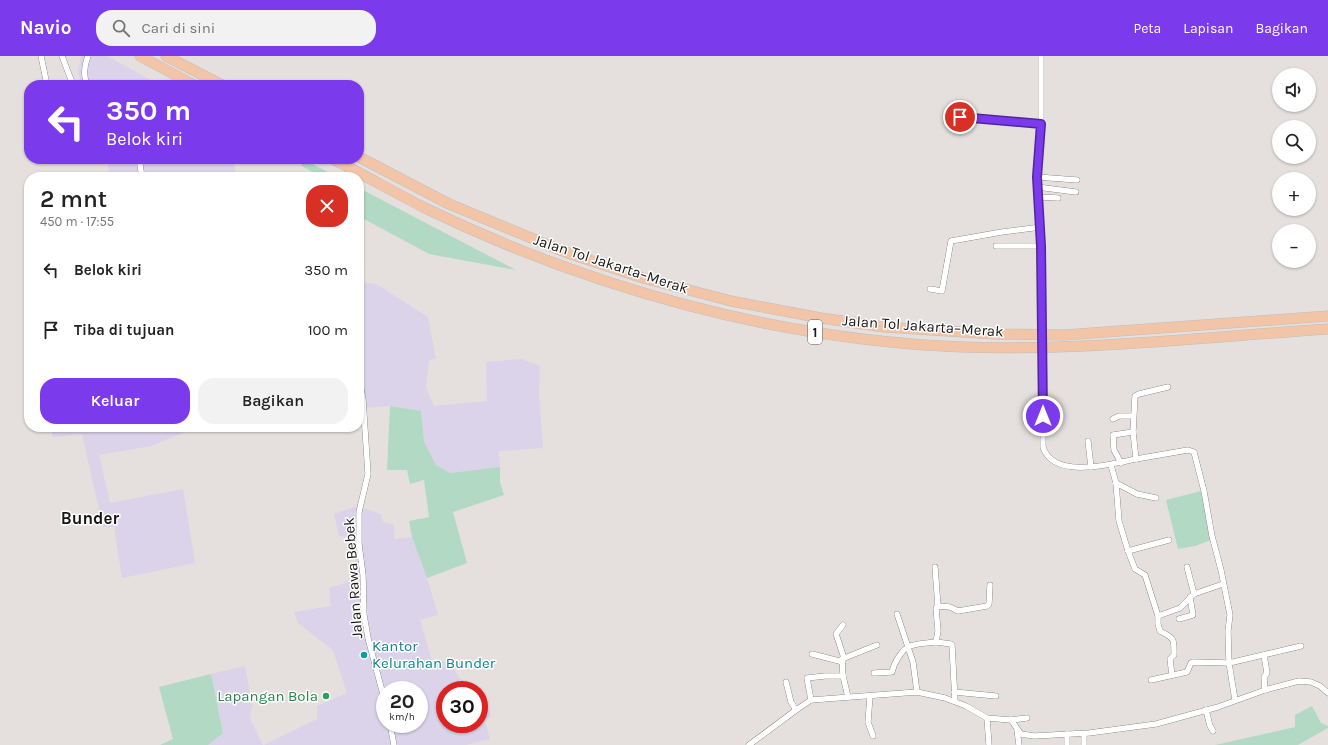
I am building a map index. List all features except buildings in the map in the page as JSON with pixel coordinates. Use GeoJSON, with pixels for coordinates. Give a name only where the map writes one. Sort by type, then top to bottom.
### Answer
{"type":"FeatureCollection","features":[{"type":"Feature","properties":{"kind":"highway"},"geometry":{"type":"LineString","coordinates":[[140,56],[185,80]]}},
{"type":"Feature","properties":{"kind":"highway"},"geometry":{"type":"LineString","coordinates":[[166,56],[212,80]]}},
{"type":"Feature","properties":{"kind":"highway","name":"Jalan Tol Jakarta–Merak"},"geometry":{"type":"LineString","coordinates":[[364,160],[449,204],[565,252],[643,278],[732,301],[821,318],[884,327],[994,334],[1064,335],[1328,316]]}},
{"type":"Feature","properties":{"kind":"highway","name":"Jalan Tol Jakarta–Merak"},"geometry":{"type":"LineString","coordinates":[[342,164],[357,172]]}},
{"type":"Feature","properties":{"kind":"highway","name":"Jalan Tol Jakarta–Merak"},"geometry":{"type":"LineString","coordinates":[[364,176],[424,208],[499,241],[566,267],[640,292],[735,318],[804,331],[885,342],[961,347],[1065,347],[1328,329]]}},
{"type":"Feature","properties":{"kind":"street"},"geometry":{"type":"LineString","coordinates":[[41,56],[46,80]]}},
{"type":"Feature","properties":{"kind":"street"},"geometry":{"type":"LineString","coordinates":[[62,56],[71,80]]}},
{"type":"Feature","properties":{"kind":"street"},"geometry":{"type":"LineString","coordinates":[[86,80],[84,73],[88,56]]}},
{"type":"Feature","properties":{"kind":"street"},"geometry":{"type":"LineString","coordinates":[[1041,56],[1041,124],[1037,187],[1041,227],[1045,451],[1047,456],[1052,460],[1072,467],[1091,467],[1121,463],[1188,450],[1194,452],[1230,615],[1228,632],[1229,663],[1235,700]]}},
{"type":"Feature","properties":{"kind":"street"},"geometry":{"type":"LineString","coordinates":[[960,117],[1041,124]]}},
{"type":"Feature","properties":{"kind":"street"},"geometry":{"type":"LineString","coordinates":[[1037,177],[1077,180]]}},
{"type":"Feature","properties":{"kind":"street"},"geometry":{"type":"LineString","coordinates":[[1037,187],[1076,192]]}},
{"type":"Feature","properties":{"kind":"street"},"geometry":{"type":"LineString","coordinates":[[1038,196],[1058,198]]}},
{"type":"Feature","properties":{"kind":"street"},"geometry":{"type":"LineString","coordinates":[[930,289],[942,291],[951,241],[1041,227]]}},
{"type":"Feature","properties":{"kind":"street"},"geometry":{"type":"LineString","coordinates":[[996,246],[1041,246]]}},
{"type":"Feature","properties":{"kind":"street"},"geometry":{"type":"LineString","coordinates":[[1136,460],[1133,432],[1134,400],[1137,394],[1168,387]]}},
{"type":"Feature","properties":{"kind":"street","name":"Jalan Rawa Bebek"},"geometry":{"type":"LineString","coordinates":[[364,414],[368,474],[359,512],[359,544],[363,575],[364,615],[368,638],[381,681]]}},
{"type":"Feature","properties":{"kind":"street"},"geometry":{"type":"LineString","coordinates":[[1113,419],[1119,416],[1133,416]]}},
{"type":"Feature","properties":{"kind":"street"},"geometry":{"type":"LineString","coordinates":[[1121,463],[1114,450],[1113,435],[1133,432]]}},
{"type":"Feature","properties":{"kind":"street"},"geometry":{"type":"LineString","coordinates":[[1088,441],[1091,467]]}},
{"type":"Feature","properties":{"kind":"street"},"geometry":{"type":"LineString","coordinates":[[1111,464],[1116,483],[1119,521],[1128,551],[1135,569],[1145,574],[1158,616],[1160,631],[1174,640],[1174,655],[1170,659],[1172,675]]}},
{"type":"Feature","properties":{"kind":"street"},"geometry":{"type":"LineString","coordinates":[[1116,483],[1137,494],[1156,498]]}},
{"type":"Feature","properties":{"kind":"street"},"geometry":{"type":"LineString","coordinates":[[1128,551],[1169,540]]}},
{"type":"Feature","properties":{"kind":"street"},"geometry":{"type":"LineString","coordinates":[[935,567],[938,606],[936,608],[938,631],[936,642]]}},
{"type":"Feature","properties":{"kind":"street"},"geometry":{"type":"LineString","coordinates":[[1179,619],[1193,615],[1192,595],[1186,567]]}},
{"type":"Feature","properties":{"kind":"street"},"geometry":{"type":"LineString","coordinates":[[938,606],[950,607],[958,611],[987,606],[990,584]]}},
{"type":"Feature","properties":{"kind":"street"},"geometry":{"type":"LineString","coordinates":[[1158,616],[1180,608],[1192,595],[1223,584]]}},
{"type":"Feature","properties":{"kind":"street"},"geometry":{"type":"LineString","coordinates":[[897,614],[909,646],[917,692]]}},
{"type":"Feature","properties":{"kind":"street"},"geometry":{"type":"LineString","coordinates":[[843,626],[836,634],[843,660],[843,676],[848,697]]}},
{"type":"Feature","properties":{"kind":"street"},"geometry":{"type":"LineString","coordinates":[[874,673],[892,672],[896,660],[909,646],[936,642],[951,644],[955,702]]}},
{"type":"Feature","properties":{"kind":"street"},"geometry":{"type":"LineString","coordinates":[[812,654],[843,660],[877,645]]}},
{"type":"Feature","properties":{"kind":"street"},"geometry":{"type":"LineString","coordinates":[[1151,680],[1188,672],[1192,662],[1229,663],[1301,646]]}},
{"type":"Feature","properties":{"kind":"street"},"geometry":{"type":"LineString","coordinates":[[1264,655],[1267,672],[1264,677],[1266,690]]}},
{"type":"Feature","properties":{"kind":"street"},"geometry":{"type":"LineString","coordinates":[[811,700],[808,678],[843,676]]}},
{"type":"Feature","properties":{"kind":"street"},"geometry":{"type":"LineString","coordinates":[[786,682],[791,702],[796,710]]}},
{"type":"Feature","properties":{"kind":"street"},"geometry":{"type":"LineString","coordinates":[[1011,720],[1017,730],[1028,736],[1084,734],[1156,724],[1206,710],[1292,682],[1311,682],[1320,686],[1328,693]]}},
{"type":"Feature","properties":{"kind":"street"},"geometry":{"type":"LineString","coordinates":[[749,745],[811,700],[917,692],[938,696],[966,706],[987,718],[1011,720],[1027,718]]}},
{"type":"Feature","properties":{"kind":"street"},"geometry":{"type":"LineString","coordinates":[[954,692],[996,696]]}},
{"type":"Feature","properties":{"kind":"street"},"geometry":{"type":"LineString","coordinates":[[870,696],[868,722],[873,736]]}},
{"type":"Feature","properties":{"kind":"street"},"geometry":{"type":"LineString","coordinates":[[1206,710],[1210,726],[1213,731]]}},
{"type":"Feature","properties":{"kind":"street"},"geometry":{"type":"LineString","coordinates":[[987,718],[989,745]]}},
{"type":"Feature","properties":{"kind":"street"},"geometry":{"type":"LineString","coordinates":[[1017,730],[1019,745]]}},
{"type":"Feature","properties":{"kind":"street"},"geometry":{"type":"LineString","coordinates":[[392,733],[394,745]]}},
{"type":"Feature","properties":{"kind":"street"},"geometry":{"type":"LineString","coordinates":[[1067,734],[1067,745]]}},
{"type":"Feature","properties":{"kind":"street"},"geometry":{"type":"LineString","coordinates":[[1084,734],[1084,745]]}},
{"type":"Feature","properties":{"kind":"shaded area"},"geometry":{"type":"Polygon","coordinates":[[[81,56],[107,56],[151,80],[80,80],[78,72],[81,56]]]}},
{"type":"Feature","properties":{"kind":"shaded area"},"geometry":{"type":"Polygon","coordinates":[[[108,164],[234,164],[236,172],[104,172],[109,171],[108,164]]]}},
{"type":"Feature","properties":{"kind":"shaded area"},"geometry":{"type":"Polygon","coordinates":[[[364,283],[376,284],[428,317],[436,359],[429,360],[426,388],[434,406],[487,401],[486,362],[521,359],[540,366],[539,392],[543,448],[499,451],[500,467],[450,473],[436,465],[424,442],[421,411],[390,406],[364,408],[364,283]]]}},
{"type":"Feature","properties":{"kind":"shaded area"},"geometry":{"type":"Polygon","coordinates":[[[52,432],[185,432],[151,446],[99,455],[110,503],[183,489],[195,563],[122,578],[114,527],[103,527],[82,434],[53,437],[52,432]]]}},
{"type":"Feature","properties":{"kind":"shaded area"},"geometry":{"type":"Polygon","coordinates":[[[357,506],[381,514],[383,522],[394,525],[394,539],[412,537],[427,578],[438,615],[420,620],[432,661],[443,661],[452,667],[460,679],[465,681],[436,681],[436,733],[488,732],[490,739],[466,745],[264,745],[317,719],[317,706],[347,693],[333,650],[298,623],[294,612],[331,606],[329,588],[356,580],[357,539],[339,536],[334,514],[357,506]]]}},
{"type":"Feature","properties":{"kind":"shaded area"},"geometry":{"type":"Polygon","coordinates":[[[245,666],[252,705],[250,719],[263,745],[208,745],[223,733],[211,674],[245,666]]]}},
{"type":"Feature","properties":{"kind":"shaded area"},"geometry":{"type":"Polygon","coordinates":[[[488,707],[491,716],[488,718],[488,707]]]}},
{"type":"Feature","properties":{"kind":"green space"},"geometry":{"type":"Polygon","coordinates":[[[301,164],[312,164],[328,172],[312,172],[302,166],[301,164]]]}},
{"type":"Feature","properties":{"kind":"green space"},"geometry":{"type":"Polygon","coordinates":[[[364,191],[516,270],[429,254],[364,219],[364,191]]]}},
{"type":"Feature","properties":{"kind":"green space"},"geometry":{"type":"Polygon","coordinates":[[[390,406],[421,411],[424,442],[436,465],[450,473],[500,467],[500,482],[504,495],[453,512],[467,563],[427,578],[412,537],[409,521],[429,517],[424,480],[410,484],[407,470],[387,470],[390,406]]]}},
{"type":"Feature","properties":{"kind":"green space"},"geometry":{"type":"Polygon","coordinates":[[[1201,491],[1211,540],[1195,546],[1178,549],[1166,500],[1201,491]]]}},
{"type":"Feature","properties":{"kind":"green space"},"geometry":{"type":"Polygon","coordinates":[[[211,674],[223,733],[208,745],[160,745],[173,739],[159,687],[211,674]]]}},
{"type":"Feature","properties":{"kind":"green space"},"geometry":{"type":"Polygon","coordinates":[[[1312,706],[1321,723],[1328,726],[1328,728],[1298,745],[1215,745],[1295,727],[1295,715],[1312,706]]]}},
{"type":"Feature","properties":{"kind":"place","name":"Kantor Kelurahan Bunder"},"geometry":{"type":"Point","coordinates":[364,655]}},
{"type":"Feature","properties":{"kind":"place","name":"Lapangan Bola"},"geometry":{"type":"Point","coordinates":[326,696]}},
{"type":"Feature","properties":{"kind":"district","name":"Bunder"},"geometry":{"type":"Point","coordinates":[90,518]}},
{"type":"Feature","properties":{"kind":"route"},"geometry":{"type":"LineString","coordinates":[[960,117],[1041,124],[1037,187],[1041,227],[1043,416]]}}]}
